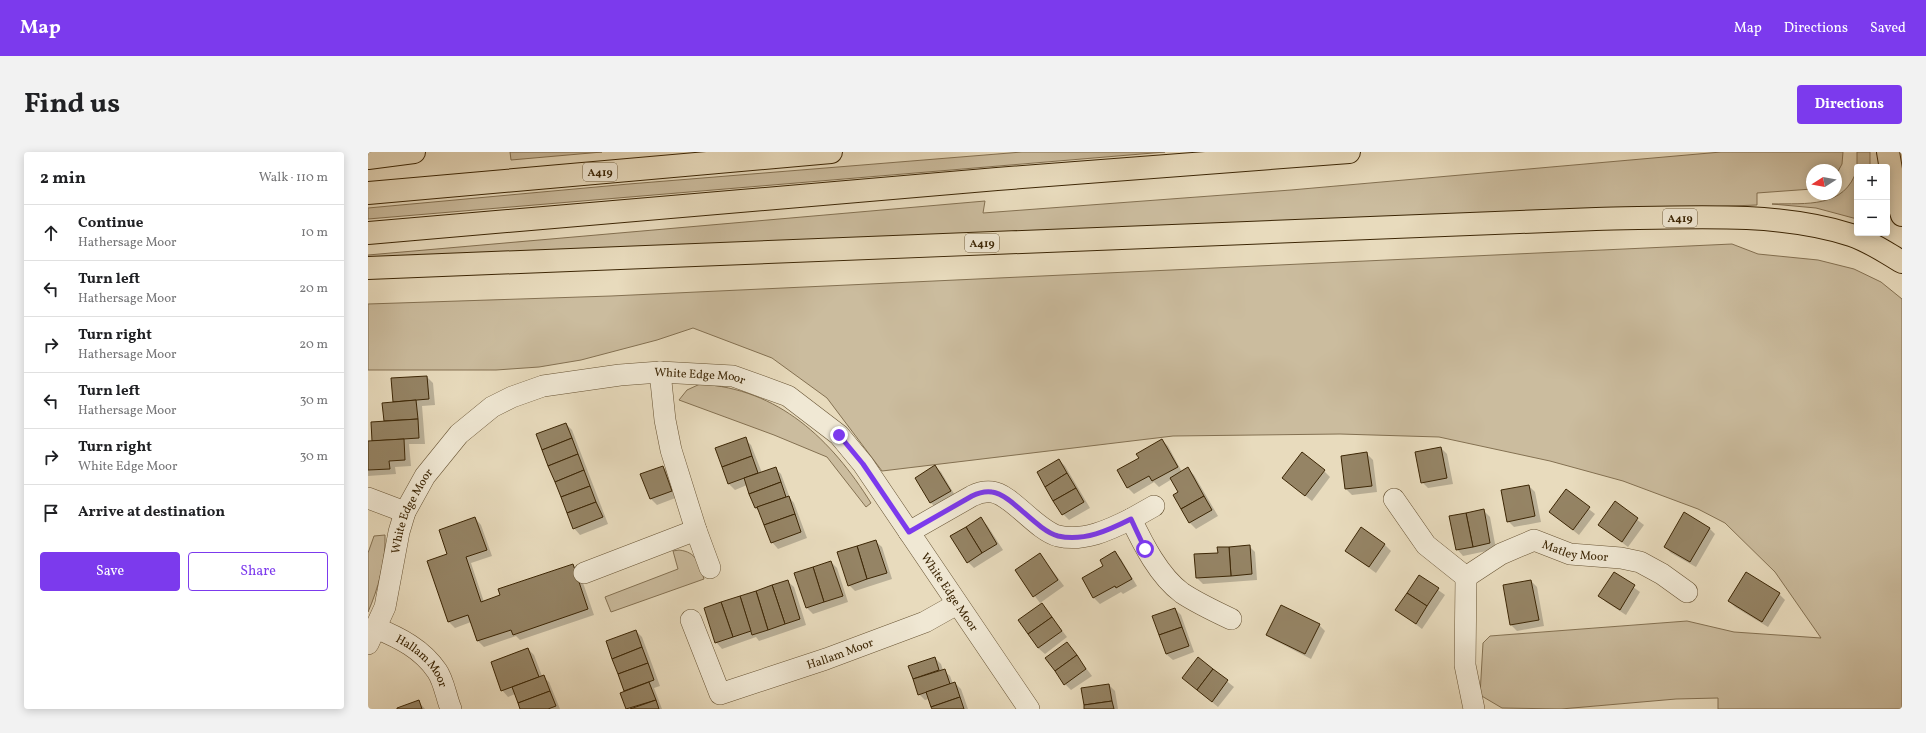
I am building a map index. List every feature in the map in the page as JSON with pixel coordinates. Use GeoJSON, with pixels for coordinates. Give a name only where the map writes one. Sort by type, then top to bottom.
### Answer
{"type":"FeatureCollection","features":[{"type":"Feature","properties":{"kind":"main road"},"geometry":{"type":"LineString","coordinates":[[368,158],[414,152]]}},
{"type":"Feature","properties":{"kind":"main road","name":"A419"},"geometry":{"type":"LineString","coordinates":[[368,193],[831,152]]}},
{"type":"Feature","properties":{"kind":"main road"},"geometry":{"type":"LineString","coordinates":[[368,233],[997,179],[1349,152]]}},
{"type":"Feature","properties":{"kind":"main road"},"geometry":{"type":"LineString","coordinates":[[1888,152],[1895,193],[1902,215]]}},
{"type":"Feature","properties":{"kind":"main road","name":"A419"},"geometry":{"type":"LineString","coordinates":[[368,268],[1588,220],[1678,218],[1763,219],[1791,222],[1828,229],[1870,243],[1902,262]]}},
{"type":"Feature","properties":{"kind":"street","name":"White Edge Moor"},"geometry":{"type":"LineString","coordinates":[[372,636],[385,607],[399,532],[405,512],[425,476],[444,450],[474,420],[492,407],[512,397],[543,386],[569,381],[660,372],[733,376],[788,396],[839,435],[863,464],[1029,709]]}},
{"type":"Feature","properties":{"kind":"street"},"geometry":{"type":"LineString","coordinates":[[660,372],[665,420],[671,450],[696,530],[710,568]]}},
{"type":"Feature","properties":{"kind":"street"},"geometry":{"type":"LineString","coordinates":[[909,532],[981,492],[994,492],[1004,497],[1048,531],[1058,536],[1068,537],[1088,536],[1113,528],[1154,506]]}},
{"type":"Feature","properties":{"kind":"street"},"geometry":{"type":"LineString","coordinates":[[368,498],[405,512]]}},
{"type":"Feature","properties":{"kind":"street"},"geometry":{"type":"LineString","coordinates":[[1394,499],[1426,545],[1466,577],[1465,665],[1474,709]]}},
{"type":"Feature","properties":{"kind":"street"},"geometry":{"type":"LineString","coordinates":[[1131,519],[1145,549],[1180,592],[1231,620]]}},
{"type":"Feature","properties":{"kind":"street"},"geometry":{"type":"LineString","coordinates":[[584,573],[696,530]]}},
{"type":"Feature","properties":{"kind":"street","name":"Matley Moor"},"geometry":{"type":"LineString","coordinates":[[1466,577],[1501,554],[1534,540],[1570,554],[1621,558],[1640,562],[1662,574],[1687,592]]}},
{"type":"Feature","properties":{"kind":"street","name":"Hallam Moor"},"geometry":{"type":"LineString","coordinates":[[691,620],[723,702],[826,659],[925,622],[957,604]]}},
{"type":"Feature","properties":{"kind":"street","name":"Hallam Moor"},"geometry":{"type":"LineString","coordinates":[[372,636],[401,639],[422,653],[437,672],[451,709]]}},
{"type":"Feature","properties":{"kind":"shaded area"},"geometry":{"type":"Polygon","coordinates":[[[510,152],[602,152],[511,160],[510,152]]]}},
{"type":"Feature","properties":{"kind":"shaded area"},"geometry":{"type":"Polygon","coordinates":[[[1022,152],[1165,152],[368,219],[368,208],[629,184],[1022,152]]]}},
{"type":"Feature","properties":{"kind":"shaded area"},"geometry":{"type":"Polygon","coordinates":[[[1721,152],[1843,152],[1842,164],[1806,164],[1806,189],[1757,193],[1757,205],[368,257],[368,255],[985,201],[983,213],[1291,190],[1721,152]]]}},
{"type":"Feature","properties":{"kind":"shaded area"},"geometry":{"type":"Polygon","coordinates":[[[1857,152],[1870,152],[1870,164],[1857,164],[1857,152]]]}},
{"type":"Feature","properties":{"kind":"shaded area"},"geometry":{"type":"Polygon","coordinates":[[[1854,176],[1854,218],[1816,208],[1772,204],[1798,204],[1826,200],[1842,200],[1842,192],[1851,182],[1854,176]]]}},
{"type":"Feature","properties":{"kind":"shaded area"},"geometry":{"type":"Polygon","coordinates":[[[1732,244],[1758,254],[1818,260],[1854,269],[1881,282],[1902,299],[1902,709],[1718,709],[1718,698],[1676,699],[1561,709],[1502,708],[1480,695],[1483,643],[1490,636],[1687,621],[1734,632],[1821,638],[1775,572],[1725,523],[1698,509],[1623,481],[1550,461],[1439,437],[1340,434],[1173,436],[882,471],[827,398],[772,358],[693,328],[657,340],[581,360],[539,367],[496,370],[368,370],[368,304],[611,296],[1732,244]]]}},
{"type":"Feature","properties":{"kind":"shaded area"},"geometry":{"type":"Polygon","coordinates":[[[700,384],[728,388],[754,396],[778,407],[800,421],[839,458],[871,503],[866,507],[827,457],[774,435],[679,400],[687,390],[700,384]]]}},
{"type":"Feature","properties":{"kind":"shaded area"},"geometry":{"type":"Polygon","coordinates":[[[385,535],[381,575],[368,612],[368,553],[374,536],[385,535]]]}},
{"type":"Feature","properties":{"kind":"shaded area"},"geometry":{"type":"Polygon","coordinates":[[[679,550],[690,553],[694,556],[699,564],[704,579],[611,612],[605,597],[678,569],[673,551],[679,550]]]}},
{"type":"Feature","properties":{"kind":"building"},"geometry":{"type":"Polygon","coordinates":[[[427,376],[429,399],[393,402],[391,378],[427,376]]]}},
{"type":"Feature","properties":{"kind":"building"},"geometry":{"type":"Polygon","coordinates":[[[416,400],[418,419],[384,421],[382,403],[416,400]]]}},
{"type":"Feature","properties":{"kind":"building"},"geometry":{"type":"Polygon","coordinates":[[[418,419],[419,438],[372,441],[371,422],[418,419]]]}},
{"type":"Feature","properties":{"kind":"building"},"geometry":{"type":"Polygon","coordinates":[[[566,423],[572,438],[542,450],[536,434],[566,423]]]}},
{"type":"Feature","properties":{"kind":"building"},"geometry":{"type":"Polygon","coordinates":[[[746,437],[752,456],[722,467],[715,448],[746,437]]]}},
{"type":"Feature","properties":{"kind":"building"},"geometry":{"type":"Polygon","coordinates":[[[572,438],[578,454],[548,466],[542,450],[572,438]]]}},
{"type":"Feature","properties":{"kind":"building"},"geometry":{"type":"Polygon","coordinates":[[[404,439],[405,460],[389,461],[390,469],[368,470],[368,441],[404,439]]]}},
{"type":"Feature","properties":{"kind":"building"},"geometry":{"type":"Polygon","coordinates":[[[1162,439],[1178,467],[1152,481],[1149,476],[1127,488],[1117,470],[1139,458],[1136,454],[1162,439]]]}},
{"type":"Feature","properties":{"kind":"building"},"geometry":{"type":"Polygon","coordinates":[[[1441,447],[1447,478],[1421,483],[1415,452],[1441,447]]]}},
{"type":"Feature","properties":{"kind":"building"},"geometry":{"type":"Polygon","coordinates":[[[1302,452],[1325,470],[1305,496],[1282,478],[1302,452]]]}},
{"type":"Feature","properties":{"kind":"building"},"geometry":{"type":"Polygon","coordinates":[[[1367,452],[1372,486],[1345,489],[1341,456],[1367,452]]]}},
{"type":"Feature","properties":{"kind":"building"},"geometry":{"type":"Polygon","coordinates":[[[578,454],[584,470],[555,482],[548,466],[578,454]]]}},
{"type":"Feature","properties":{"kind":"building"},"geometry":{"type":"Polygon","coordinates":[[[752,456],[758,473],[728,484],[722,467],[752,456]]]}},
{"type":"Feature","properties":{"kind":"building"},"geometry":{"type":"Polygon","coordinates":[[[1059,459],[1067,473],[1045,487],[1037,472],[1059,459]]]}},
{"type":"Feature","properties":{"kind":"building"},"geometry":{"type":"Polygon","coordinates":[[[935,465],[951,491],[930,503],[915,478],[935,465]]]}},
{"type":"Feature","properties":{"kind":"building"},"geometry":{"type":"Polygon","coordinates":[[[663,466],[672,491],[650,499],[640,474],[663,466]]]}},
{"type":"Feature","properties":{"kind":"building"},"geometry":{"type":"Polygon","coordinates":[[[776,467],[781,482],[749,494],[744,478],[776,467]]]}},
{"type":"Feature","properties":{"kind":"building"},"geometry":{"type":"Polygon","coordinates":[[[1188,467],[1204,496],[1181,509],[1173,495],[1178,492],[1170,478],[1188,467]]]}},
{"type":"Feature","properties":{"kind":"building"},"geometry":{"type":"Polygon","coordinates":[[[584,470],[590,486],[561,497],[555,482],[584,470]]]}},
{"type":"Feature","properties":{"kind":"building"},"geometry":{"type":"Polygon","coordinates":[[[1067,473],[1076,488],[1053,501],[1045,487],[1067,473]]]}},
{"type":"Feature","properties":{"kind":"building"},"geometry":{"type":"Polygon","coordinates":[[[781,482],[786,497],[755,508],[749,494],[781,482]]]}},
{"type":"Feature","properties":{"kind":"building"},"geometry":{"type":"Polygon","coordinates":[[[1529,485],[1535,516],[1507,522],[1501,490],[1529,485]]]}},
{"type":"Feature","properties":{"kind":"building"},"geometry":{"type":"Polygon","coordinates":[[[590,486],[596,502],[567,513],[561,497],[590,486]]]}},
{"type":"Feature","properties":{"kind":"building"},"geometry":{"type":"Polygon","coordinates":[[[1076,488],[1084,502],[1062,515],[1053,501],[1076,488]]]}},
{"type":"Feature","properties":{"kind":"building"},"geometry":{"type":"Polygon","coordinates":[[[1566,489],[1590,507],[1573,530],[1549,512],[1566,489]]]}},
{"type":"Feature","properties":{"kind":"building"},"geometry":{"type":"Polygon","coordinates":[[[789,496],[795,514],[764,525],[757,507],[789,496]]]}},
{"type":"Feature","properties":{"kind":"building"},"geometry":{"type":"Polygon","coordinates":[[[1204,496],[1212,510],[1189,523],[1181,509],[1204,496]]]}},
{"type":"Feature","properties":{"kind":"building"},"geometry":{"type":"Polygon","coordinates":[[[1615,501],[1638,518],[1622,542],[1598,525],[1615,501]]]}},
{"type":"Feature","properties":{"kind":"building"},"geometry":{"type":"Polygon","coordinates":[[[596,502],[603,517],[573,529],[567,513],[596,502]]]}},
{"type":"Feature","properties":{"kind":"building"},"geometry":{"type":"Polygon","coordinates":[[[1484,509],[1490,543],[1473,547],[1466,513],[1484,509]]]}},
{"type":"Feature","properties":{"kind":"building"},"geometry":{"type":"Polygon","coordinates":[[[1684,512],[1710,528],[1690,562],[1664,547],[1684,512]]]}},
{"type":"Feature","properties":{"kind":"building"},"geometry":{"type":"Polygon","coordinates":[[[1466,513],[1473,547],[1456,550],[1449,516],[1466,513]]]}},
{"type":"Feature","properties":{"kind":"building"},"geometry":{"type":"Polygon","coordinates":[[[795,514],[801,532],[771,543],[764,525],[795,514]]]}},
{"type":"Feature","properties":{"kind":"building"},"geometry":{"type":"Polygon","coordinates":[[[475,517],[487,550],[466,557],[481,602],[500,595],[498,589],[573,564],[588,609],[513,635],[511,630],[477,641],[468,615],[448,622],[427,561],[447,554],[439,530],[475,517]]]}},
{"type":"Feature","properties":{"kind":"building"},"geometry":{"type":"Polygon","coordinates":[[[981,517],[997,544],[982,553],[966,527],[981,517]]]}},
{"type":"Feature","properties":{"kind":"building"},"geometry":{"type":"Polygon","coordinates":[[[966,527],[982,553],[967,563],[950,536],[966,527]]]}},
{"type":"Feature","properties":{"kind":"building"},"geometry":{"type":"Polygon","coordinates":[[[1361,527],[1385,544],[1369,567],[1345,551],[1361,527]]]}},
{"type":"Feature","properties":{"kind":"building"},"geometry":{"type":"Polygon","coordinates":[[[876,540],[887,573],[867,579],[857,546],[876,540]]]}},
{"type":"Feature","properties":{"kind":"building"},"geometry":{"type":"Polygon","coordinates":[[[1250,545],[1252,574],[1231,576],[1229,547],[1250,545]]]}},
{"type":"Feature","properties":{"kind":"building"},"geometry":{"type":"Polygon","coordinates":[[[857,546],[867,579],[848,586],[837,552],[857,546]]]}},
{"type":"Feature","properties":{"kind":"building"},"geometry":{"type":"Polygon","coordinates":[[[1217,547],[1229,547],[1231,576],[1196,578],[1194,554],[1218,553],[1217,547]]]}},
{"type":"Feature","properties":{"kind":"building"},"geometry":{"type":"Polygon","coordinates":[[[1115,551],[1132,579],[1093,598],[1082,578],[1103,566],[1100,560],[1115,551]]]}},
{"type":"Feature","properties":{"kind":"building"},"geometry":{"type":"Polygon","coordinates":[[[1040,553],[1058,580],[1033,597],[1015,570],[1040,553]]]}},
{"type":"Feature","properties":{"kind":"building"},"geometry":{"type":"Polygon","coordinates":[[[831,561],[843,596],[824,602],[813,567],[831,561]]]}},
{"type":"Feature","properties":{"kind":"building"},"geometry":{"type":"Polygon","coordinates":[[[813,567],[824,602],[806,608],[794,573],[813,567]]]}},
{"type":"Feature","properties":{"kind":"building"},"geometry":{"type":"Polygon","coordinates":[[[1614,572],[1635,585],[1620,610],[1598,596],[1614,572]]]}},
{"type":"Feature","properties":{"kind":"building"},"geometry":{"type":"Polygon","coordinates":[[[1746,572],[1780,593],[1762,622],[1728,601],[1746,572]]]}},
{"type":"Feature","properties":{"kind":"building"},"geometry":{"type":"Polygon","coordinates":[[[1419,575],[1439,588],[1427,606],[1407,593],[1419,575]]]}},
{"type":"Feature","properties":{"kind":"building"},"geometry":{"type":"Polygon","coordinates":[[[788,580],[800,619],[785,624],[772,585],[788,580]]]}},
{"type":"Feature","properties":{"kind":"building"},"geometry":{"type":"Polygon","coordinates":[[[1531,580],[1539,620],[1510,625],[1503,585],[1531,580]]]}},
{"type":"Feature","properties":{"kind":"building"},"geometry":{"type":"Polygon","coordinates":[[[772,585],[785,624],[768,630],[756,591],[772,585]]]}},
{"type":"Feature","properties":{"kind":"building"},"geometry":{"type":"Polygon","coordinates":[[[756,591],[768,630],[752,635],[740,596],[756,591]]]}},
{"type":"Feature","properties":{"kind":"building"},"geometry":{"type":"Polygon","coordinates":[[[1407,593],[1427,606],[1416,624],[1395,610],[1407,593]]]}},
{"type":"Feature","properties":{"kind":"building"},"geometry":{"type":"Polygon","coordinates":[[[740,596],[751,631],[733,637],[721,602],[740,596]]]}},
{"type":"Feature","properties":{"kind":"building"},"geometry":{"type":"Polygon","coordinates":[[[721,602],[733,637],[715,643],[704,608],[721,602]]]}},
{"type":"Feature","properties":{"kind":"building"},"geometry":{"type":"Polygon","coordinates":[[[1042,603],[1052,617],[1028,634],[1018,620],[1042,603]]]}},
{"type":"Feature","properties":{"kind":"building"},"geometry":{"type":"Polygon","coordinates":[[[1281,605],[1320,624],[1305,654],[1266,635],[1281,605]]]}},
{"type":"Feature","properties":{"kind":"building"},"geometry":{"type":"Polygon","coordinates":[[[1175,608],[1182,627],[1159,635],[1152,616],[1175,608]]]}},
{"type":"Feature","properties":{"kind":"building"},"geometry":{"type":"Polygon","coordinates":[[[1052,617],[1062,631],[1038,648],[1028,634],[1052,617]]]}},
{"type":"Feature","properties":{"kind":"building"},"geometry":{"type":"Polygon","coordinates":[[[1182,627],[1189,646],[1166,654],[1159,635],[1182,627]]]}},
{"type":"Feature","properties":{"kind":"building"},"geometry":{"type":"Polygon","coordinates":[[[636,630],[642,647],[612,659],[606,641],[636,630]]]}},
{"type":"Feature","properties":{"kind":"building"},"geometry":{"type":"Polygon","coordinates":[[[1067,642],[1077,655],[1055,671],[1045,658],[1067,642]]]}},
{"type":"Feature","properties":{"kind":"building"},"geometry":{"type":"Polygon","coordinates":[[[642,647],[648,663],[618,674],[612,659],[642,647]]]}},
{"type":"Feature","properties":{"kind":"building"},"geometry":{"type":"Polygon","coordinates":[[[528,648],[539,677],[501,691],[491,662],[528,648]]]}},
{"type":"Feature","properties":{"kind":"building"},"geometry":{"type":"Polygon","coordinates":[[[1077,655],[1086,669],[1064,685],[1055,671],[1077,655]]]}},
{"type":"Feature","properties":{"kind":"building"},"geometry":{"type":"Polygon","coordinates":[[[935,657],[939,670],[913,679],[908,666],[935,657]]]}},
{"type":"Feature","properties":{"kind":"building"},"geometry":{"type":"Polygon","coordinates":[[[1198,657],[1213,669],[1197,690],[1182,678],[1198,657]]]}},
{"type":"Feature","properties":{"kind":"building"},"geometry":{"type":"Polygon","coordinates":[[[648,663],[654,680],[624,691],[618,674],[648,663]]]}},
{"type":"Feature","properties":{"kind":"building"},"geometry":{"type":"Polygon","coordinates":[[[945,669],[950,684],[918,695],[913,679],[945,669]]]}},
{"type":"Feature","properties":{"kind":"building"},"geometry":{"type":"Polygon","coordinates":[[[1213,669],[1228,680],[1212,702],[1197,690],[1213,669]]]}},
{"type":"Feature","properties":{"kind":"building"},"geometry":{"type":"Polygon","coordinates":[[[544,675],[550,691],[518,703],[512,687],[544,675]]]}},
{"type":"Feature","properties":{"kind":"building"},"geometry":{"type":"Polygon","coordinates":[[[649,682],[656,700],[626,709],[620,693],[649,682]]]}},
{"type":"Feature","properties":{"kind":"building"},"geometry":{"type":"Polygon","coordinates":[[[955,682],[960,697],[931,707],[926,692],[955,682]]]}},
{"type":"Feature","properties":{"kind":"building"},"geometry":{"type":"Polygon","coordinates":[[[1109,684],[1112,701],[1084,705],[1081,688],[1109,684]]]}},
{"type":"Feature","properties":{"kind":"building"},"geometry":{"type":"Polygon","coordinates":[[[550,691],[556,706],[548,709],[520,709],[518,703],[550,691]]]}},
{"type":"Feature","properties":{"kind":"building"},"geometry":{"type":"Polygon","coordinates":[[[960,697],[964,709],[932,709],[931,707],[960,697]]]}},
{"type":"Feature","properties":{"kind":"building"},"geometry":{"type":"Polygon","coordinates":[[[419,700],[422,709],[397,709],[397,708],[419,700]]]}},
{"type":"Feature","properties":{"kind":"building"},"geometry":{"type":"Polygon","coordinates":[[[656,700],[659,709],[630,709],[656,700]]]}},
{"type":"Feature","properties":{"kind":"building"},"geometry":{"type":"Polygon","coordinates":[[[1112,701],[1114,709],[1084,709],[1084,705],[1112,701]]]}},
{"type":"Feature","properties":{"kind":"route"},"geometry":{"type":"LineString","coordinates":[[839,435],[863,464],[909,532],[972,496],[981,492],[994,492],[1004,497],[1039,525],[1058,536],[1078,537],[1098,534],[1131,519],[1145,549]]}}]}
